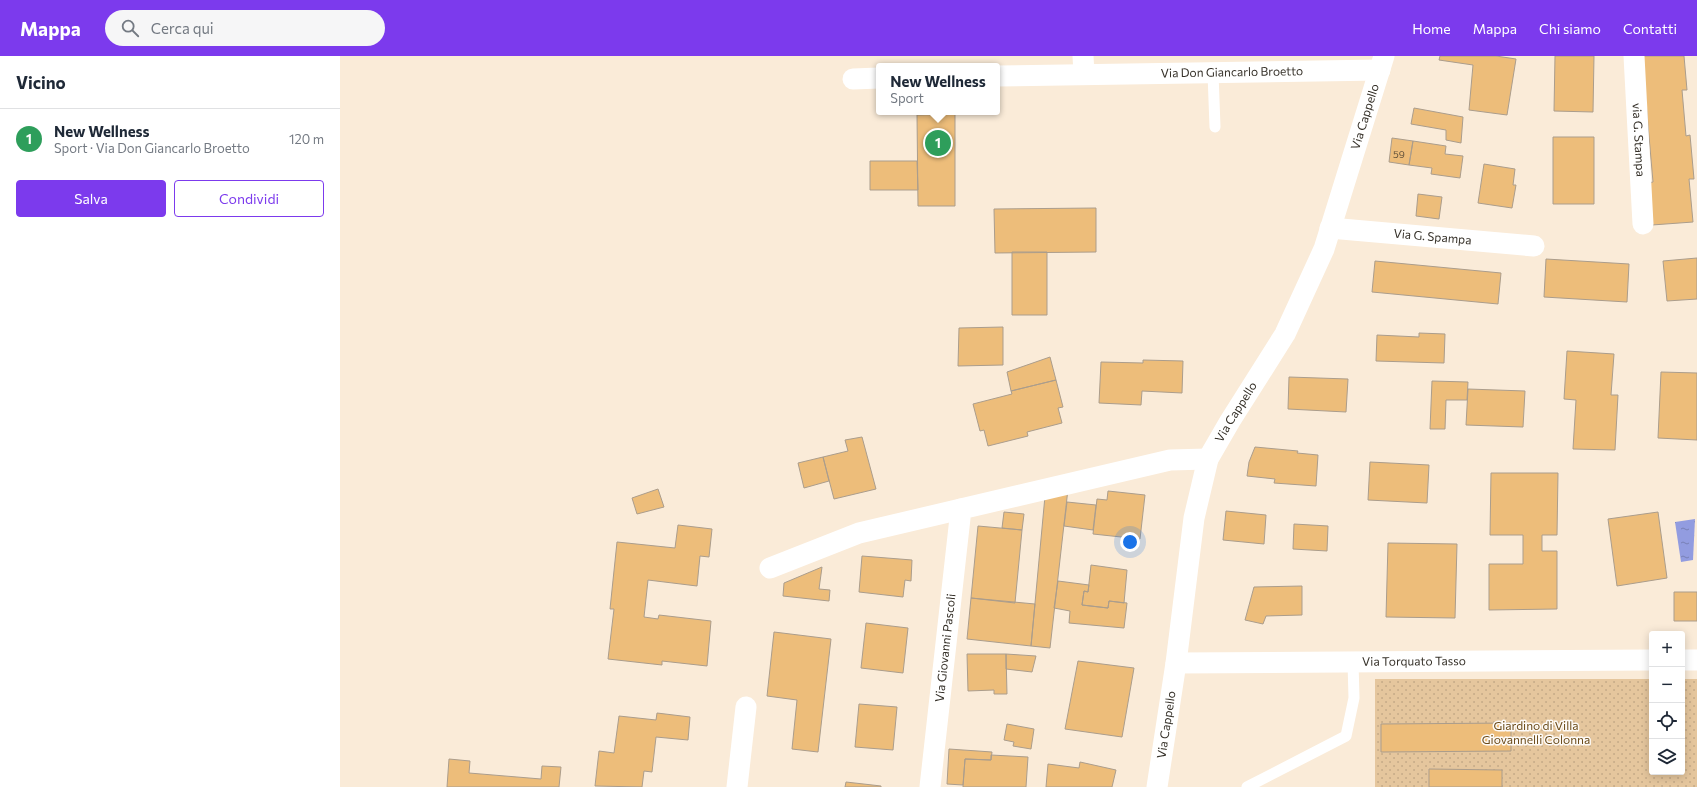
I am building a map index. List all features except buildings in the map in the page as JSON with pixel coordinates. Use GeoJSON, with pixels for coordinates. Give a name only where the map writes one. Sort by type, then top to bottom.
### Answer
{"type":"FeatureCollection","features":[{"type":"Feature","properties":{"kind":"street","name":"via G. Stampa"},"geometry":{"type":"LineString","coordinates":[[1634,56],[1643,224]]}},
{"type":"Feature","properties":{"kind":"street","name":"Via Don Giancarlo Broetto"},"geometry":{"type":"LineString","coordinates":[[1000,76],[1084,65],[1213,72],[1382,63]]}},
{"type":"Feature","properties":{"kind":"street","name":"Via Cappello"},"geometry":{"type":"LineString","coordinates":[[1157,787],[1176,663],[1194,518],[1208,459],[1285,334],[1324,249],[1382,63]]}},
{"type":"Feature","properties":{"kind":"street"},"geometry":{"type":"LineString","coordinates":[[853,79],[876,78]]}},
{"type":"Feature","properties":{"kind":"street","name":"Via G. Spampa"},"geometry":{"type":"LineString","coordinates":[[1330,228],[1534,246]]}},
{"type":"Feature","properties":{"kind":"street"},"geometry":{"type":"LineString","coordinates":[[770,568],[859,533],[1170,460],[1208,459]]}},
{"type":"Feature","properties":{"kind":"street","name":"Via Giovanni Pascoli"},"geometry":{"type":"LineString","coordinates":[[930,787],[961,509]]}},
{"type":"Feature","properties":{"kind":"street","name":"Via Torquato Tasso"},"geometry":{"type":"LineString","coordinates":[[1176,663],[1649,660]]}},
{"type":"Feature","properties":{"kind":"street"},"geometry":{"type":"LineString","coordinates":[[1685,660],[1697,660]]}},
{"type":"Feature","properties":{"kind":"street"},"geometry":{"type":"LineString","coordinates":[[736,787],[746,708]]}},
{"type":"Feature","properties":{"kind":"lane"},"geometry":{"type":"LineString","coordinates":[[1213,72],[1215,127]]}},
{"type":"Feature","properties":{"kind":"lane"},"geometry":{"type":"LineString","coordinates":[[1246,787],[1346,736],[1354,698],[1353,662]]}},
{"type":"Feature","properties":{"kind":"green space","name":"Giardino di Villa Giovannelli Colonna"},"geometry":{"type":"Polygon","coordinates":[[[1375,679],[1649,679],[1649,775],[1685,775],[1685,679],[1697,679],[1697,787],[1375,787],[1375,679]]]}},
{"type":"Feature","properties":{"kind":"water"},"geometry":{"type":"Polygon","coordinates":[[[1695,519],[1693,560],[1681,562],[1675,522],[1695,519]]]}},
{"type":"Feature","properties":{"kind":"place","name":"New Wellness"},"geometry":{"type":"Point","coordinates":[938,143]}}]}
